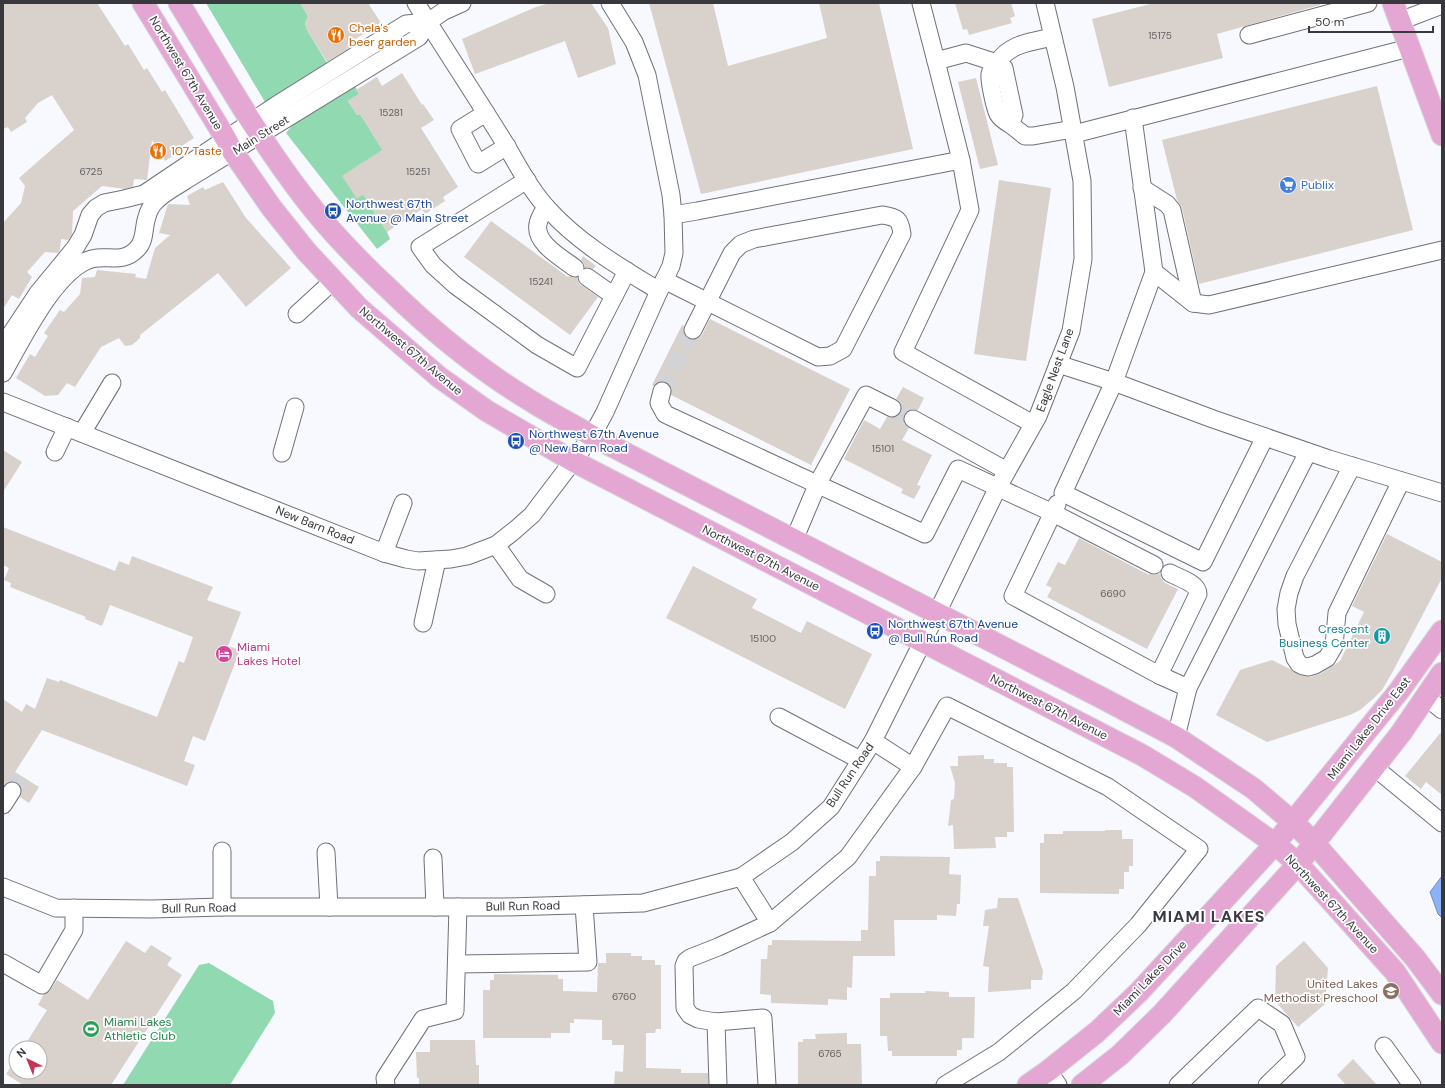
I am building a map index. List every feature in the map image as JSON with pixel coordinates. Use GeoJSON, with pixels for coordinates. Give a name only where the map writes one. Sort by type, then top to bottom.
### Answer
{"type":"FeatureCollection","features":[{"type":"Feature","properties":{"kind":"main road","name":"Northwest 67th Avenue"},"geometry":{"type":"LineString","coordinates":[[143,3],[230,146],[271,208],[306,251],[359,308],[440,377],[487,411],[573,462],[1142,755],[1195,787],[1275,844],[1298,864],[1395,972],[1442,1043]]}},
{"type":"Feature","properties":{"kind":"main road"},"geometry":{"type":"LineString","coordinates":[[179,3],[255,129],[303,196],[332,232],[356,258],[431,329],[478,366],[531,401],[592,436],[1176,737],[1254,789],[1294,823],[1314,843],[1416,958],[1442,994]]}},
{"type":"Feature","properties":{"kind":"main road"},"geometry":{"type":"LineString","coordinates":[[1396,12],[1442,136]]}},
{"type":"Feature","properties":{"kind":"main road","name":"Miami Lakes Drive East"},"geometry":{"type":"LineString","coordinates":[[1294,823],[1399,691],[1442,631]]}},
{"type":"Feature","properties":{"kind":"main road"},"geometry":{"type":"LineString","coordinates":[[1082,1085],[1120,1055],[1162,1014],[1298,864],[1401,733],[1442,673]]}},
{"type":"Feature","properties":{"kind":"main road","name":"Miami Lakes Drive"},"geometry":{"type":"LineString","coordinates":[[1028,1085],[1053,1078],[1098,1031],[1139,992],[1294,823]]}},
{"type":"Feature","properties":{"kind":"street"},"geometry":{"type":"LineString","coordinates":[[416,3],[527,180],[546,207],[587,245],[627,272],[707,302],[818,357],[830,356],[843,349],[902,234],[900,224],[894,217],[882,215],[754,239],[741,244],[732,254],[707,302],[693,330]]}},
{"type":"Feature","properties":{"kind":"street","name":"Main Street"},"geometry":{"type":"LineString","coordinates":[[3,372],[56,286],[75,268],[86,260],[99,257],[121,258],[130,255],[138,248],[143,239],[146,217],[155,201],[255,129],[419,37],[428,22],[444,11],[462,3]]}},
{"type":"Feature","properties":{"kind":"street","name":"New Barn Road"},"geometry":{"type":"LineString","coordinates":[[3,402],[384,552],[406,559],[451,559],[467,556],[496,545],[516,530],[532,515],[592,436],[605,412],[673,260],[673,214],[670,188],[646,75],[634,42],[610,3]]}},
{"type":"Feature","properties":{"kind":"street"},"geometry":{"type":"LineString","coordinates":[[921,3],[962,160],[970,210],[903,352],[1033,424]]}},
{"type":"Feature","properties":{"kind":"street"},"geometry":{"type":"LineString","coordinates":[[1249,35],[1368,3]]}},
{"type":"Feature","properties":{"kind":"street","name":"Eagle Nest Lane"},"geometry":{"type":"LineString","coordinates":[[922,641],[998,488],[1038,416],[1071,331],[1083,259],[1082,180],[1065,87],[1053,36],[1050,4]]}},
{"type":"Feature","properties":{"kind":"street"},"geometry":{"type":"LineString","coordinates":[[1396,12],[1442,5]]}},
{"type":"Feature","properties":{"kind":"street"},"geometry":{"type":"LineString","coordinates":[[997,63],[1002,54],[1016,46],[1053,36]]}},
{"type":"Feature","properties":{"kind":"street"},"geometry":{"type":"LineString","coordinates":[[936,61],[966,53],[997,63],[1004,68],[1014,114],[1010,124],[1026,136],[1032,136],[1073,132],[1133,118],[1409,48]]}},
{"type":"Feature","properties":{"kind":"street"},"geometry":{"type":"LineString","coordinates":[[486,113],[460,129],[478,164],[507,146]]}},
{"type":"Feature","properties":{"kind":"street"},"geometry":{"type":"LineString","coordinates":[[1133,118],[1154,272],[1114,382],[1063,493],[1013,596],[1159,675],[1188,688]]}},
{"type":"Feature","properties":{"kind":"street","name":"Main Street"},"geometry":{"type":"LineString","coordinates":[[3,346],[38,293],[75,248],[83,235],[90,215],[96,208],[104,203],[124,200],[144,194],[230,146]]}},
{"type":"Feature","properties":{"kind":"street"},"geometry":{"type":"LineString","coordinates":[[673,214],[698,211],[962,160]]}},
{"type":"Feature","properties":{"kind":"street"},"geometry":{"type":"LineString","coordinates":[[527,180],[420,247],[433,265],[455,285],[537,346],[577,368],[627,272]]}},
{"type":"Feature","properties":{"kind":"street"},"geometry":{"type":"LineString","coordinates":[[1142,188],[1167,204],[1172,210],[1193,303]]}},
{"type":"Feature","properties":{"kind":"street"},"geometry":{"type":"LineString","coordinates":[[546,207],[538,222],[537,229],[539,236],[548,248],[614,296]]}},
{"type":"Feature","properties":{"kind":"street"},"geometry":{"type":"LineString","coordinates":[[1154,272],[1193,303],[1209,305],[1442,250]]}},
{"type":"Feature","properties":{"kind":"street"},"geometry":{"type":"LineString","coordinates":[[297,314],[333,281]]}},
{"type":"Feature","properties":{"kind":"street"},"geometry":{"type":"LineString","coordinates":[[1058,364],[1114,382],[1308,452],[1442,493]]}},
{"type":"Feature","properties":{"kind":"street"},"geometry":{"type":"LineString","coordinates":[[55,452],[75,430],[112,383]]}},
{"type":"Feature","properties":{"kind":"street"},"geometry":{"type":"LineString","coordinates":[[662,390],[659,403],[665,414],[925,534],[958,469],[1053,513],[1154,564]]}},
{"type":"Feature","properties":{"kind":"street"},"geometry":{"type":"LineString","coordinates":[[794,540],[818,484],[866,394],[892,408]]}},
{"type":"Feature","properties":{"kind":"street"},"geometry":{"type":"LineString","coordinates":[[282,453],[295,407]]}},
{"type":"Feature","properties":{"kind":"street"},"geometry":{"type":"LineString","coordinates":[[913,419],[1007,471]]}},
{"type":"Feature","properties":{"kind":"street"},"geometry":{"type":"LineString","coordinates":[[1063,493],[1203,562],[1265,437]]}},
{"type":"Feature","properties":{"kind":"street"},"geometry":{"type":"LineString","coordinates":[[1176,737],[1188,688],[1308,452]]}},
{"type":"Feature","properties":{"kind":"street"},"geometry":{"type":"LineString","coordinates":[[1352,466],[1295,576],[1286,609],[1287,624],[1295,658],[1299,664],[1303,666],[1315,665],[1326,658],[1330,652],[1335,639],[1337,613],[1401,481]]}},
{"type":"Feature","properties":{"kind":"street"},"geometry":{"type":"LineString","coordinates":[[384,552],[402,503]]}},
{"type":"Feature","properties":{"kind":"street"},"geometry":{"type":"LineString","coordinates":[[496,545],[520,580],[546,594]]}},
{"type":"Feature","properties":{"kind":"street"},"geometry":{"type":"LineString","coordinates":[[423,623],[437,560]]}},
{"type":"Feature","properties":{"kind":"street"},"geometry":{"type":"LineString","coordinates":[[1159,675],[1198,594],[1198,590],[1195,586],[1170,573]]}},
{"type":"Feature","properties":{"kind":"street","name":"Bull Run Road"},"geometry":{"type":"LineString","coordinates":[[3,887],[56,908],[152,909],[458,907],[644,903],[741,877],[792,842],[830,806],[873,741],[922,641]]}},
{"type":"Feature","properties":{"kind":"street"},"geometry":{"type":"LineString","coordinates":[[1426,697],[1442,710]]}},
{"type":"Feature","properties":{"kind":"street"},"geometry":{"type":"LineString","coordinates":[[767,1085],[763,1018],[716,1022],[698,1020],[690,1015],[685,1008],[684,966],[686,960],[770,923],[848,857],[913,767],[947,706],[1108,787],[1199,849],[1138,925],[1074,991],[999,1052],[945,1085]]}},
{"type":"Feature","properties":{"kind":"street"},"geometry":{"type":"LineString","coordinates":[[779,717],[860,760]]}},
{"type":"Feature","properties":{"kind":"street"},"geometry":{"type":"LineString","coordinates":[[873,741],[913,767]]}},
{"type":"Feature","properties":{"kind":"street"},"geometry":{"type":"LineString","coordinates":[[1374,767],[1442,823]]}},
{"type":"Feature","properties":{"kind":"street"},"geometry":{"type":"LineString","coordinates":[[222,851],[222,908]]}},
{"type":"Feature","properties":{"kind":"street"},"geometry":{"type":"LineString","coordinates":[[326,852],[329,908]]}},
{"type":"Feature","properties":{"kind":"street"},"geometry":{"type":"LineString","coordinates":[[433,858],[435,907]]}},
{"type":"Feature","properties":{"kind":"street"},"geometry":{"type":"LineString","coordinates":[[741,877],[770,923]]}},
{"type":"Feature","properties":{"kind":"street"},"geometry":{"type":"LineString","coordinates":[[457,964],[588,962],[584,905]]}},
{"type":"Feature","properties":{"kind":"street"},"geometry":{"type":"LineString","coordinates":[[386,1085],[385,1078],[423,1019],[455,1011],[458,907]]}},
{"type":"Feature","properties":{"kind":"street"},"geometry":{"type":"LineString","coordinates":[[3,963],[42,985],[74,930],[74,908]]}},
{"type":"Feature","properties":{"kind":"street"},"geometry":{"type":"LineString","coordinates":[[1178,1085],[1258,1008],[1282,1024],[1296,1057],[1267,1085]]}},
{"type":"Feature","properties":{"kind":"street"},"geometry":{"type":"LineString","coordinates":[[716,1022],[718,1085]]}},
{"type":"Feature","properties":{"kind":"street"},"geometry":{"type":"LineString","coordinates":[[1384,1046],[1412,1085]]}},
{"type":"Feature","properties":{"kind":"green space"},"geometry":{"type":"Polygon","coordinates":[[[206,3],[300,3],[308,16],[305,23],[307,30],[327,63],[265,102],[206,3]]]}},
{"type":"Feature","properties":{"kind":"green space"},"geometry":{"type":"Polygon","coordinates":[[[355,86],[359,94],[348,101],[357,115],[360,114],[384,152],[362,163],[343,176],[357,198],[363,194],[387,232],[390,239],[377,249],[286,133],[295,122],[355,86]]]}},
{"type":"Feature","properties":{"kind":"green space"},"geometry":{"type":"Polygon","coordinates":[[[209,963],[273,1001],[275,1013],[230,1085],[123,1085],[199,965],[209,963]]]}},
{"type":"Feature","properties":{"kind":"water"},"geometry":{"type":"Polygon","coordinates":[[[1442,876],[1442,918],[1438,914],[1430,892],[1442,876]]]}},
{"type":"Feature","properties":{"kind":"building"},"geometry":{"type":"Polygon","coordinates":[[[3,3],[97,3],[125,46],[128,44],[144,70],[147,68],[162,92],[165,90],[194,138],[180,147],[182,150],[165,161],[152,140],[147,180],[134,179],[133,187],[125,189],[102,186],[73,211],[72,235],[68,240],[61,239],[60,250],[58,253],[45,252],[27,272],[32,277],[19,299],[12,295],[3,309],[3,223],[21,203],[25,186],[19,178],[74,130],[52,95],[38,103],[25,118],[27,122],[11,132],[8,127],[3,129],[3,3]]]}},
{"type":"Feature","properties":{"kind":"building","name":"Chela's beer garden"},"geometry":{"type":"Polygon","coordinates":[[[300,3],[368,3],[381,23],[354,40],[356,44],[327,62],[307,30],[305,23],[308,16],[300,3]]]}},
{"type":"Feature","properties":{"kind":"building"},"geometry":{"type":"Polygon","coordinates":[[[550,3],[591,3],[608,28],[616,64],[578,78],[565,41],[475,74],[462,39],[536,7],[550,3]]]}},
{"type":"Feature","properties":{"kind":"building"},"geometry":{"type":"Polygon","coordinates":[[[649,3],[713,3],[728,66],[827,38],[819,3],[879,3],[913,149],[701,194],[649,3]]]}},
{"type":"Feature","properties":{"kind":"building"},"geometry":{"type":"Polygon","coordinates":[[[955,3],[1011,3],[1015,16],[1010,18],[1012,23],[969,35],[967,29],[963,30],[955,3]]]}},
{"type":"Feature","properties":{"kind":"building"},"geometry":{"type":"Polygon","coordinates":[[[1154,3],[1320,3],[1320,5],[1217,34],[1223,58],[1109,87],[1092,19],[1154,3]]]}},
{"type":"Feature","properties":{"kind":"building"},"geometry":{"type":"Polygon","coordinates":[[[402,73],[422,105],[423,104],[434,120],[421,128],[458,187],[443,197],[445,201],[425,214],[422,209],[387,232],[363,194],[357,199],[342,176],[382,150],[360,114],[357,115],[348,101],[359,94],[356,90],[377,77],[382,86],[402,73]]]}},
{"type":"Feature","properties":{"kind":"building"},"geometry":{"type":"Polygon","coordinates":[[[976,78],[998,165],[980,169],[958,82],[976,78]]]}},
{"type":"Feature","properties":{"kind":"building","name":"Publix"},"geometry":{"type":"Polygon","coordinates":[[[1377,86],[1413,230],[1199,284],[1182,208],[1177,200],[1162,140],[1377,86]]]}},
{"type":"Feature","properties":{"kind":"building"},"geometry":{"type":"Polygon","coordinates":[[[999,180],[1051,188],[1026,361],[974,354],[999,180]]]}},
{"type":"Feature","properties":{"kind":"building"},"geometry":{"type":"Polygon","coordinates":[[[223,182],[246,218],[291,268],[246,307],[218,273],[140,335],[140,338],[132,345],[125,346],[119,338],[101,347],[75,387],[67,383],[58,395],[45,396],[16,378],[30,354],[35,357],[48,336],[44,333],[60,310],[64,312],[80,294],[82,278],[95,277],[97,270],[136,274],[135,277],[146,279],[155,248],[170,235],[159,233],[168,204],[190,205],[187,196],[203,187],[205,190],[223,182]]]}},
{"type":"Feature","properties":{"kind":"building"},"geometry":{"type":"Polygon","coordinates":[[[491,221],[568,277],[577,277],[578,282],[581,285],[598,297],[570,335],[464,257],[491,221]]]}},
{"type":"Feature","properties":{"kind":"building"},"geometry":{"type":"Polygon","coordinates":[[[583,256],[596,266],[593,269],[588,267],[585,268],[581,260],[583,256]]]}},
{"type":"Feature","properties":{"kind":"building"},"geometry":{"type":"Polygon","coordinates":[[[710,319],[850,389],[811,465],[671,395],[671,388],[665,381],[659,382],[654,386],[652,385],[682,325],[684,326],[683,331],[685,336],[694,340],[702,335],[710,319]]]}},
{"type":"Feature","properties":{"kind":"building"},"geometry":{"type":"Polygon","coordinates":[[[903,387],[924,398],[918,410],[908,410],[904,415],[904,424],[909,428],[902,440],[932,455],[917,485],[921,486],[914,499],[901,493],[903,489],[844,459],[864,420],[880,429],[887,417],[897,417],[901,413],[902,407],[900,402],[896,399],[903,387]]]}},
{"type":"Feature","properties":{"kind":"building"},"geometry":{"type":"Polygon","coordinates":[[[3,450],[22,462],[3,492],[3,450]]]}},
{"type":"Feature","properties":{"kind":"building","name":"Miami Lakes Hotel"},"geometry":{"type":"Polygon","coordinates":[[[3,527],[115,571],[119,561],[129,565],[132,556],[213,587],[207,600],[241,612],[228,646],[240,650],[205,741],[193,736],[184,761],[195,765],[187,786],[42,730],[15,772],[39,787],[29,803],[20,797],[22,791],[21,786],[17,782],[8,782],[3,787],[3,699],[22,712],[26,704],[35,709],[47,678],[59,682],[60,680],[157,717],[179,661],[184,663],[193,637],[110,605],[102,626],[85,619],[86,617],[10,587],[11,583],[4,580],[9,568],[3,565],[3,527]]]}},
{"type":"Feature","properties":{"kind":"building","name":"Crescent Business Center"},"geometry":{"type":"Polygon","coordinates":[[[1387,534],[1442,562],[1442,578],[1382,690],[1360,710],[1350,715],[1267,742],[1216,715],[1240,670],[1272,660],[1299,675],[1310,677],[1320,674],[1340,661],[1364,612],[1352,606],[1387,534]]]}},
{"type":"Feature","properties":{"kind":"building"},"geometry":{"type":"Polygon","coordinates":[[[1079,538],[1149,575],[1160,573],[1161,578],[1165,583],[1178,589],[1147,649],[1047,597],[1052,588],[1046,585],[1058,562],[1065,565],[1079,538]]]}},
{"type":"Feature","properties":{"kind":"building"},"geometry":{"type":"Polygon","coordinates":[[[693,566],[757,599],[752,608],[801,633],[807,621],[872,654],[845,709],[666,618],[693,566]]]}},
{"type":"Feature","properties":{"kind":"building"},"geometry":{"type":"Polygon","coordinates":[[[1442,731],[1442,795],[1426,782],[1421,789],[1405,776],[1442,731]]]}},
{"type":"Feature","properties":{"kind":"building"},"geometry":{"type":"Polygon","coordinates":[[[984,755],[984,759],[994,759],[994,763],[1007,763],[1007,767],[1013,767],[1014,832],[1007,832],[1007,837],[995,837],[996,848],[954,849],[953,825],[948,826],[951,800],[954,799],[955,783],[950,766],[958,766],[958,756],[984,755]]]}},
{"type":"Feature","properties":{"kind":"building"},"geometry":{"type":"Polygon","coordinates":[[[1122,830],[1122,839],[1133,839],[1133,866],[1129,866],[1129,872],[1124,872],[1124,889],[1119,889],[1119,894],[1040,893],[1040,843],[1044,843],[1044,834],[1063,834],[1063,831],[1122,830]]]}},
{"type":"Feature","properties":{"kind":"building"},"geometry":{"type":"Polygon","coordinates":[[[880,856],[950,857],[949,874],[961,875],[960,904],[957,904],[956,916],[937,915],[937,920],[894,920],[895,956],[853,956],[852,988],[847,987],[847,1000],[828,999],[828,1005],[771,1003],[771,995],[760,994],[761,959],[767,959],[768,945],[772,945],[772,940],[861,941],[861,930],[868,930],[869,876],[876,876],[876,861],[880,861],[880,856]]]}},
{"type":"Feature","properties":{"kind":"building"},"geometry":{"type":"Polygon","coordinates":[[[998,898],[1018,898],[1043,971],[1042,980],[1031,980],[1031,989],[988,992],[989,967],[983,966],[989,926],[983,926],[985,910],[997,908],[998,898]]]}},
{"type":"Feature","properties":{"kind":"building","name":"Miami Lakes Athletic Club"},"geometry":{"type":"Polygon","coordinates":[[[126,941],[145,953],[151,945],[172,958],[167,965],[182,975],[111,1085],[23,1085],[15,1080],[48,1080],[48,1040],[28,1040],[47,1010],[38,1005],[44,994],[50,990],[57,980],[88,1000],[126,941]]]}},
{"type":"Feature","properties":{"kind":"building"},"geometry":{"type":"Polygon","coordinates":[[[1304,941],[1328,968],[1325,1004],[1298,1027],[1275,1001],[1276,966],[1304,941]]]}},
{"type":"Feature","properties":{"kind":"building"},"geometry":{"type":"Polygon","coordinates":[[[606,953],[631,953],[631,956],[642,956],[642,960],[655,960],[655,965],[661,965],[661,1029],[656,1029],[655,1033],[646,1033],[646,1068],[681,1069],[681,1073],[708,1073],[708,1085],[614,1085],[615,1071],[623,1072],[624,1045],[612,1045],[612,1040],[602,1040],[602,1020],[574,1019],[574,1023],[570,1023],[570,1033],[551,1033],[551,1038],[483,1038],[483,990],[490,990],[490,980],[494,980],[494,974],[558,975],[558,979],[563,979],[563,991],[597,992],[598,963],[606,963],[606,953]]]}},
{"type":"Feature","properties":{"kind":"building"},"geometry":{"type":"Polygon","coordinates":[[[925,991],[949,992],[949,997],[975,997],[974,1038],[962,1038],[962,1050],[957,1050],[957,1056],[892,1056],[892,1051],[888,1051],[887,1036],[880,1036],[880,998],[890,998],[890,993],[926,993],[925,991]]]}},
{"type":"Feature","properties":{"kind":"building"},"geometry":{"type":"Polygon","coordinates":[[[847,1033],[847,1044],[861,1044],[862,1085],[798,1085],[798,1042],[803,1042],[803,1039],[816,1039],[815,1034],[847,1033]]]}},
{"type":"Feature","properties":{"kind":"building"},"geometry":{"type":"Polygon","coordinates":[[[430,1040],[475,1040],[476,1065],[479,1065],[479,1085],[419,1085],[419,1078],[417,1078],[416,1052],[430,1052],[430,1040]]]}},
{"type":"Feature","properties":{"kind":"building"},"geometry":{"type":"Polygon","coordinates":[[[1353,1059],[1377,1085],[1346,1085],[1337,1075],[1353,1059]]]}},
{"type":"Feature","properties":{"kind":"tunnel"},"geometry":{"type":"LineString","coordinates":[[662,391],[693,330]]}},
{"type":"Feature","properties":{"kind":"tunnel"},"geometry":{"type":"LineString","coordinates":[[892,408],[913,419]]}},
{"type":"Feature","properties":{"kind":"tunnel"},"geometry":{"type":"LineString","coordinates":[[12,791],[22,776]]}},
{"type":"Feature","properties":{"kind":"place","name":"Chela's beer garden"},"geometry":{"type":"Point","coordinates":[336,35]}},
{"type":"Feature","properties":{"kind":"place","name":"107 Taste"},"geometry":{"type":"Point","coordinates":[158,151]}},
{"type":"Feature","properties":{"kind":"place","name":"Publix"},"geometry":{"type":"Point","coordinates":[1288,185]}},
{"type":"Feature","properties":{"kind":"place","name":"Northwest 67th Avenue @ Main Street"},"geometry":{"type":"Point","coordinates":[333,211]}},
{"type":"Feature","properties":{"kind":"place","name":"Northwest 67th Avenue @ New Barn Road"},"geometry":{"type":"Point","coordinates":[516,441]}},
{"type":"Feature","properties":{"kind":"place","name":"Northwest 67th Avenue @ Bull Run Road"},"geometry":{"type":"Point","coordinates":[875,631]}},
{"type":"Feature","properties":{"kind":"place","name":"Crescent Business Center"},"geometry":{"type":"Point","coordinates":[1382,636]}},
{"type":"Feature","properties":{"kind":"place","name":"Miami Lakes Hotel"},"geometry":{"type":"Point","coordinates":[224,654]}},
{"type":"Feature","properties":{"kind":"place","name":"United Lakes Methodist Preschool"},"geometry":{"type":"Point","coordinates":[1391,991]}},
{"type":"Feature","properties":{"kind":"place","name":"Miami Lakes Athletic Club"},"geometry":{"type":"Point","coordinates":[91,1029]}},
{"type":"Feature","properties":{"kind":"district","name":"MIAMI LAKES"},"geometry":{"type":"Point","coordinates":[1209,916]}}]}
